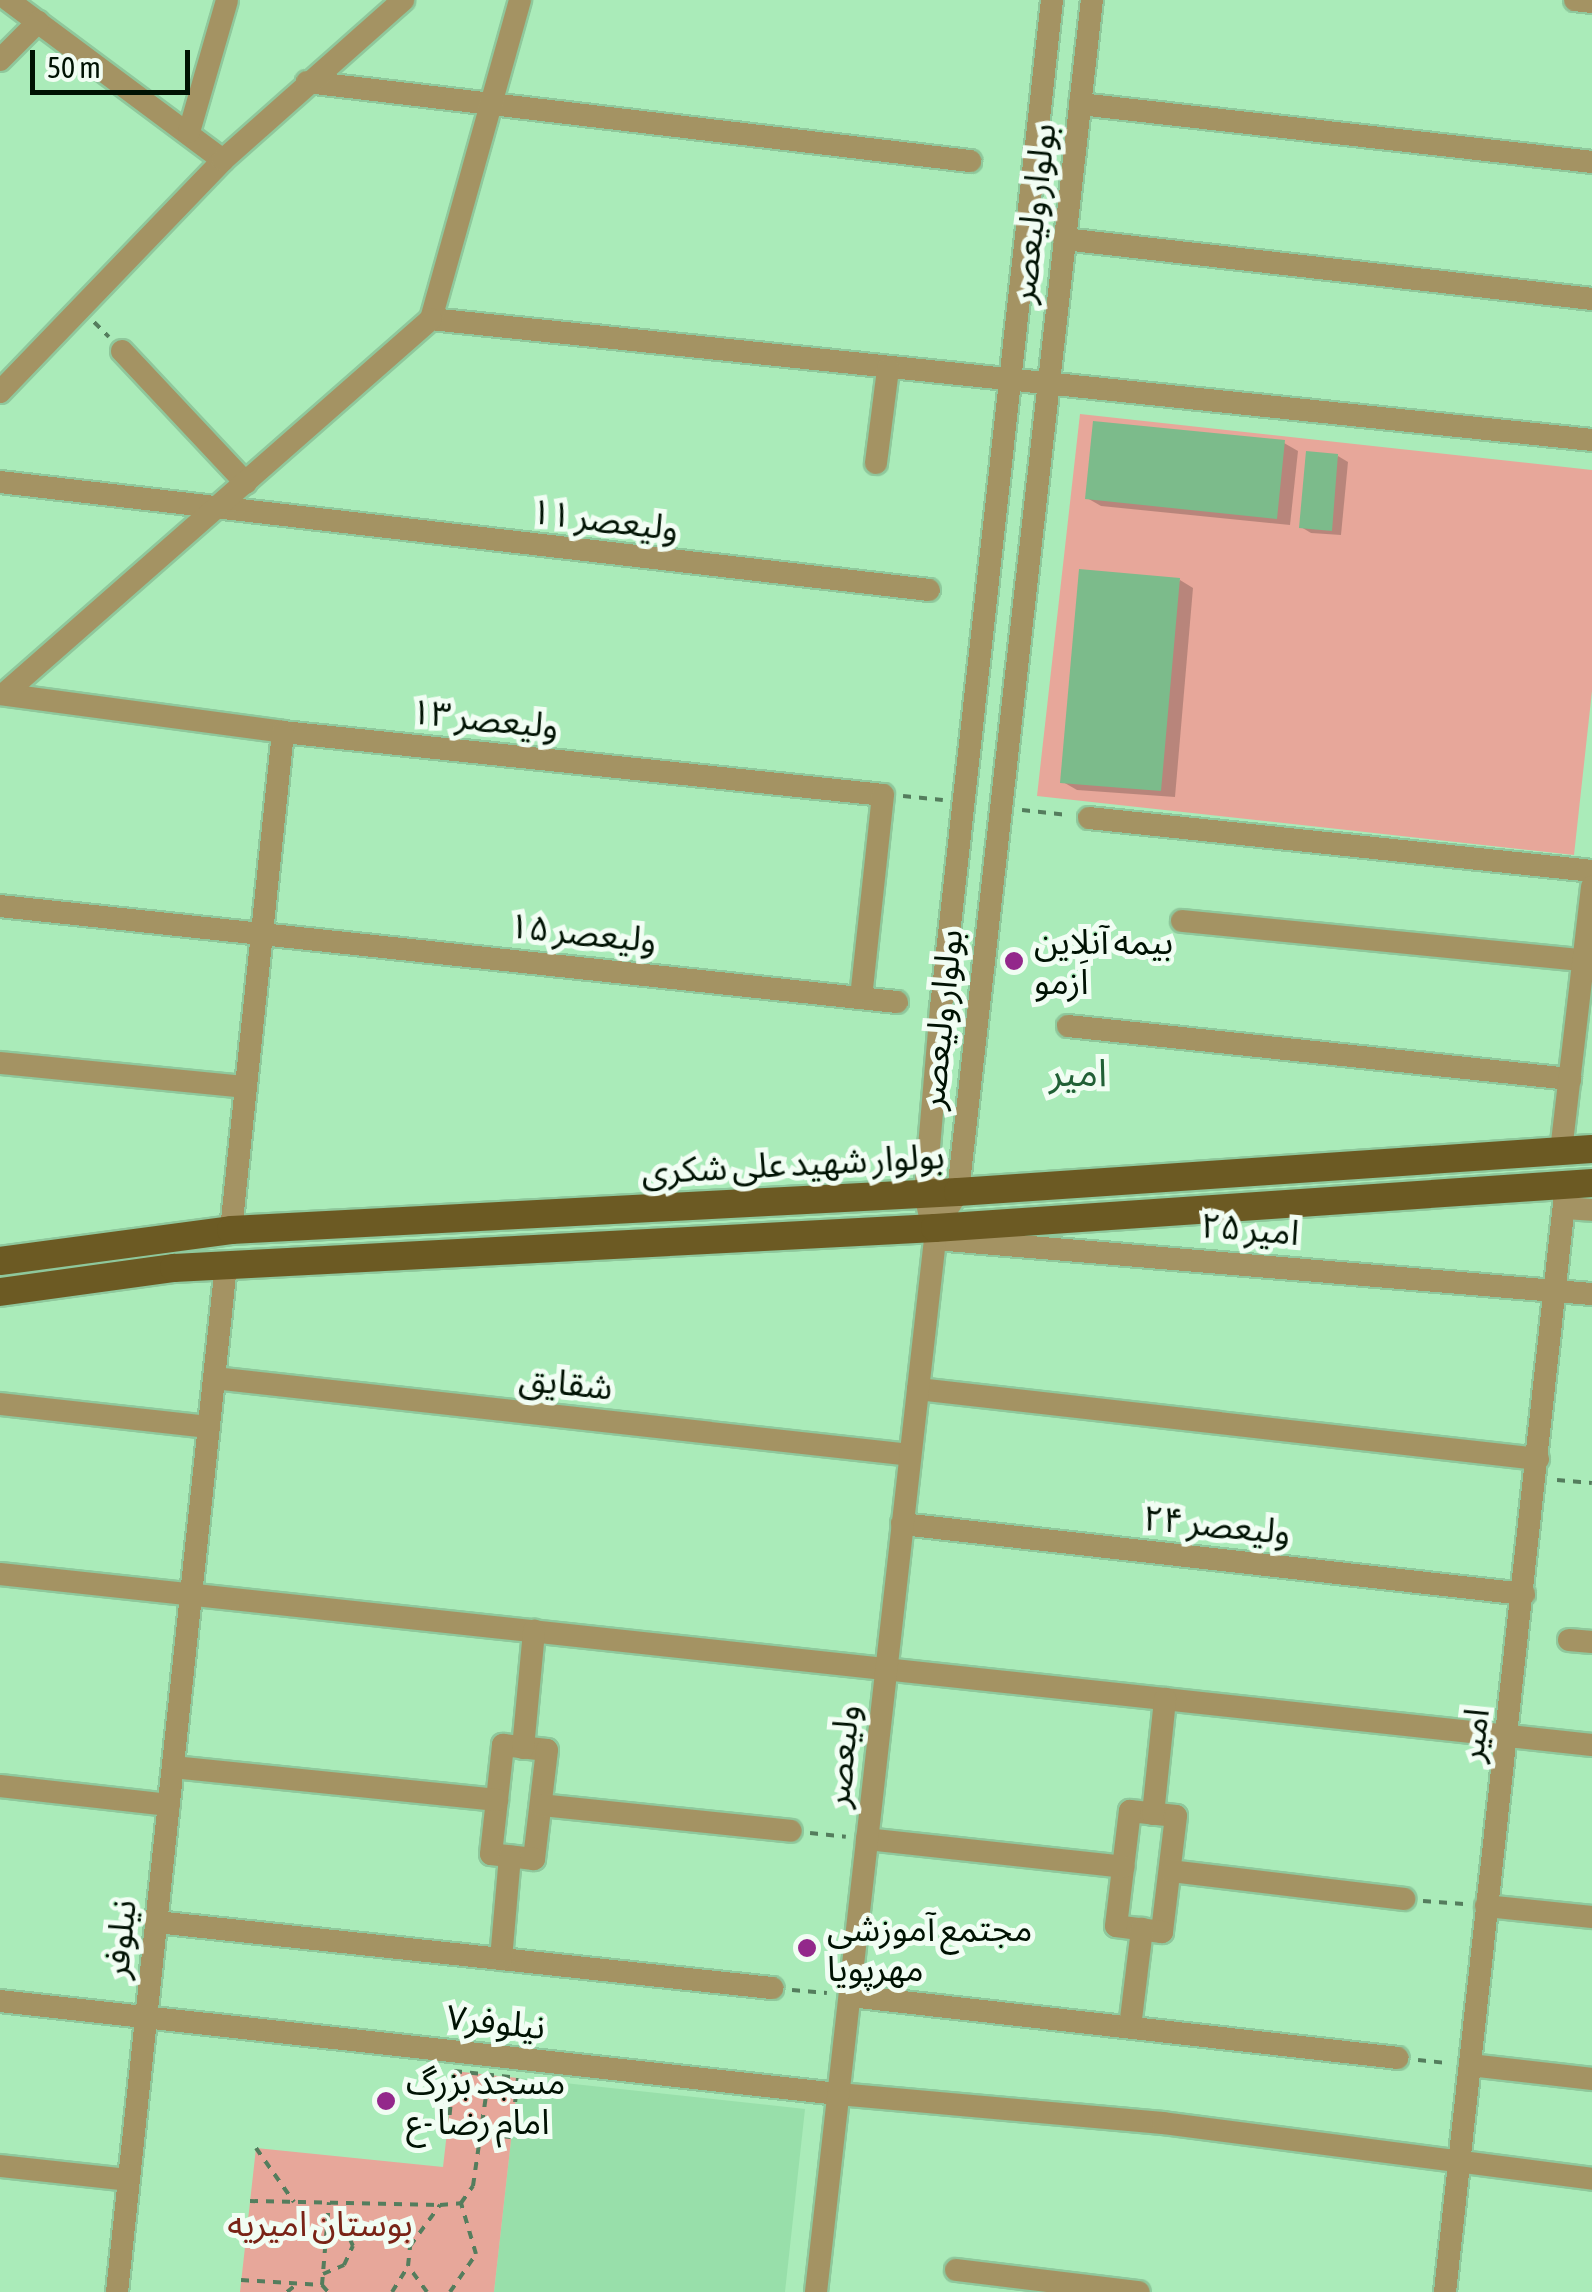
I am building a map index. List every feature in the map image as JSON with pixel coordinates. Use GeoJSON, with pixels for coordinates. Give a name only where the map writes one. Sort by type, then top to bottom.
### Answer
{"type":"FeatureCollection","features":[{"type":"Feature","properties":{"kind":"main road","name":"بولوار شهید علی شکری"},"geometry":{"type":"LineString","coordinates":[[0,1261],[231,1230],[925,1194],[1592,1149]]}},
{"type":"Feature","properties":{"kind":"main road","name":"بولوار شهید علی شکری"},"geometry":{"type":"LineString","coordinates":[[0,1292],[226,1265],[787,1236],[935,1234],[1574,1192]]}},
{"type":"Feature","properties":{"kind":"main road"},"geometry":{"type":"LineString","coordinates":[[787,1236],[788,1201]]}},
{"type":"Feature","properties":{"kind":"street"},"geometry":{"type":"LineString","coordinates":[[8,0],[223,160]]}},
{"type":"Feature","properties":{"kind":"street"},"geometry":{"type":"LineString","coordinates":[[189,132],[227,0]]}},
{"type":"Feature","properties":{"kind":"street"},"geometry":{"type":"LineString","coordinates":[[0,392],[223,160],[403,0]]}},
{"type":"Feature","properties":{"kind":"street"},"geometry":{"type":"LineString","coordinates":[[2,694],[431,319],[520,0]]}},
{"type":"Feature","properties":{"kind":"street","name":"بولوار ولیعصر"},"geometry":{"type":"LineString","coordinates":[[935,1234],[925,1194],[963,802],[1052,0]]}},
{"type":"Feature","properties":{"kind":"street","name":"بولوار ولیعصر"},"geometry":{"type":"LineString","coordinates":[[935,1234],[958,1192],[998,807],[1092,0]]}},
{"type":"Feature","properties":{"kind":"street"},"geometry":{"type":"LineString","coordinates":[[1575,0],[1592,2]]}},
{"type":"Feature","properties":{"kind":"street"},"geometry":{"type":"LineString","coordinates":[[0,60],[38,22]]}},
{"type":"Feature","properties":{"kind":"street"},"geometry":{"type":"LineString","coordinates":[[307,82],[970,161]]}},
{"type":"Feature","properties":{"kind":"street"},"geometry":{"type":"LineString","coordinates":[[1080,104],[1592,162]]}},
{"type":"Feature","properties":{"kind":"street"},"geometry":{"type":"LineString","coordinates":[[1064,239],[1592,299]]}},
{"type":"Feature","properties":{"kind":"street"},"geometry":{"type":"LineString","coordinates":[[431,319],[1592,440]]}},
{"type":"Feature","properties":{"kind":"street"},"geometry":{"type":"LineString","coordinates":[[122,351],[246,483]]}},
{"type":"Feature","properties":{"kind":"street"},"geometry":{"type":"LineString","coordinates":[[876,463],[888,369]]}},
{"type":"Feature","properties":{"kind":"street","name":"ولیعصر ۱۱"},"geometry":{"type":"LineString","coordinates":[[0,482],[929,590]]}},
{"type":"Feature","properties":{"kind":"street","name":"ولیعصر ۱۳"},"geometry":{"type":"LineString","coordinates":[[2,694],[282,732],[883,794]]}},
{"type":"Feature","properties":{"kind":"street"},"geometry":{"type":"LineString","coordinates":[[231,1230],[282,732]]}},
{"type":"Feature","properties":{"kind":"street"},"geometry":{"type":"LineString","coordinates":[[861,998],[883,794]]}},
{"type":"Feature","properties":{"kind":"street"},"geometry":{"type":"LineString","coordinates":[[1088,818],[1592,871]]}},
{"type":"Feature","properties":{"kind":"street"},"geometry":{"type":"LineString","coordinates":[[1561,1151],[1588,961],[1592,887]]}},
{"type":"Feature","properties":{"kind":"street","name":"ولیعصر ۱۵"},"geometry":{"type":"LineString","coordinates":[[0,906],[262,931],[897,1002]]}},
{"type":"Feature","properties":{"kind":"street"},"geometry":{"type":"LineString","coordinates":[[1182,920],[1588,961]]}},
{"type":"Feature","properties":{"kind":"street"},"geometry":{"type":"LineString","coordinates":[[1068,1026],[1570,1079]]}},
{"type":"Feature","properties":{"kind":"street"},"geometry":{"type":"LineString","coordinates":[[0,1063],[246,1088]]}},
{"type":"Feature","properties":{"kind":"street"},"geometry":{"type":"LineString","coordinates":[[1574,1192],[1592,1210]]}},
{"type":"Feature","properties":{"kind":"street","name":"امیر"},"geometry":{"type":"LineString","coordinates":[[1446,2292],[1486,1906],[1574,1192]]}},
{"type":"Feature","properties":{"kind":"street","name":"امیر ۲۵"},"geometry":{"type":"LineString","coordinates":[[935,1234],[1592,1294]]}},
{"type":"Feature","properties":{"kind":"street","name":"ولیعصر"},"geometry":{"type":"LineString","coordinates":[[816,2292],[935,1234]]}},
{"type":"Feature","properties":{"kind":"street","name":"نیلوفر"},"geometry":{"type":"LineString","coordinates":[[116,2292],[226,1265]]}},
{"type":"Feature","properties":{"kind":"street","name":"شقایق"},"geometry":{"type":"LineString","coordinates":[[214,1378],[910,1455]]}},
{"type":"Feature","properties":{"kind":"street"},"geometry":{"type":"LineString","coordinates":[[918,1389],[1537,1468]]}},
{"type":"Feature","properties":{"kind":"street"},"geometry":{"type":"LineString","coordinates":[[0,1404],[209,1427]]}},
{"type":"Feature","properties":{"kind":"street","name":"ولیعصر ۲۴"},"geometry":{"type":"LineString","coordinates":[[902,1524],[1524,1594]]}},
{"type":"Feature","properties":{"kind":"street"},"geometry":{"type":"LineString","coordinates":[[0,1574],[1592,1745]]}},
{"type":"Feature","properties":{"kind":"street"},"geometry":{"type":"LineString","coordinates":[[523,1748],[534,1632]]}},
{"type":"Feature","properties":{"kind":"street"},"geometry":{"type":"LineString","coordinates":[[1153,1814],[1165,1699]]}},
{"type":"Feature","properties":{"kind":"street"},"geometry":{"type":"LineString","coordinates":[[503,1745],[523,1748],[547,1750],[534,1859],[490,1854],[503,1745]]}},
{"type":"Feature","properties":{"kind":"street"},"geometry":{"type":"LineString","coordinates":[[173,1767],[497,1800]]}},
{"type":"Feature","properties":{"kind":"street"},"geometry":{"type":"LineString","coordinates":[[0,1786],[169,1805]]}},
{"type":"Feature","properties":{"kind":"street"},"geometry":{"type":"LineString","coordinates":[[541,1805],[791,1831]]}},
{"type":"Feature","properties":{"kind":"street"},"geometry":{"type":"LineString","coordinates":[[1130,1811],[1153,1814],[1176,1816],[1162,1932],[1116,1926],[1130,1811]]}},
{"type":"Feature","properties":{"kind":"street"},"geometry":{"type":"LineString","coordinates":[[867,1839],[1124,1866]]}},
{"type":"Feature","properties":{"kind":"street"},"geometry":{"type":"LineString","coordinates":[[501,1959],[510,1856]]}},
{"type":"Feature","properties":{"kind":"street"},"geometry":{"type":"LineString","coordinates":[[1170,1871],[1404,1899]]}},
{"type":"Feature","properties":{"kind":"street"},"geometry":{"type":"LineString","coordinates":[[1486,1906],[1592,1917]]}},
{"type":"Feature","properties":{"kind":"street"},"geometry":{"type":"LineString","coordinates":[[156,1922],[772,1988]]}},
{"type":"Feature","properties":{"kind":"street"},"geometry":{"type":"LineString","coordinates":[[1130,2027],[1142,1929]]}},
{"type":"Feature","properties":{"kind":"street"},"geometry":{"type":"LineString","coordinates":[[850,1996],[1398,2058]]}},
{"type":"Feature","properties":{"kind":"street","name":"نیلوفر۷"},"geometry":{"type":"LineString","coordinates":[[0,2001],[838,2094],[1162,2123],[1592,2179]]}},
{"type":"Feature","properties":{"kind":"street"},"geometry":{"type":"LineString","coordinates":[[1470,2066],[1592,2079]]}},
{"type":"Feature","properties":{"kind":"street"},"geometry":{"type":"LineString","coordinates":[[0,2166],[128,2180]]}},
{"type":"Feature","properties":{"kind":"street"},"geometry":{"type":"LineString","coordinates":[[956,2270],[1139,2292]]}},
{"type":"Feature","properties":{"kind":"path"},"geometry":{"type":"LineString","coordinates":[[81,309],[122,351]]}},
{"type":"Feature","properties":{"kind":"path"},"geometry":{"type":"LineString","coordinates":[[883,794],[963,802]]}},
{"type":"Feature","properties":{"kind":"path"},"geometry":{"type":"LineString","coordinates":[[998,807],[1088,818]]}},
{"type":"Feature","properties":{"kind":"path"},"geometry":{"type":"LineString","coordinates":[[1537,1468],[1592,1483]]}},
{"type":"Feature","properties":{"kind":"path"},"geometry":{"type":"LineString","coordinates":[[791,1831],[867,1839]]}},
{"type":"Feature","properties":{"kind":"path"},"geometry":{"type":"LineString","coordinates":[[1404,1899],[1486,1906]]}},
{"type":"Feature","properties":{"kind":"path"},"geometry":{"type":"LineString","coordinates":[[772,1988],[850,1996]]}},
{"type":"Feature","properties":{"kind":"path"},"geometry":{"type":"LineString","coordinates":[[1398,2058],[1470,2066]]}},
{"type":"Feature","properties":{"kind":"path"},"geometry":{"type":"LineString","coordinates":[[454,2072],[518,2078],[512,2137],[480,2134],[448,2131],[454,2072]]}},
{"type":"Feature","properties":{"kind":"path"},"geometry":{"type":"LineString","coordinates":[[461,2203],[473,2186],[490,2075]]}},
{"type":"Feature","properties":{"kind":"path"},"geometry":{"type":"LineString","coordinates":[[256,2148],[294,2202]]}},
{"type":"Feature","properties":{"kind":"path"},"geometry":{"type":"LineString","coordinates":[[250,2202],[461,2203]]}},
{"type":"Feature","properties":{"kind":"path"},"geometry":{"type":"LineString","coordinates":[[328,2202],[322,2285],[328,2292]]}},
{"type":"Feature","properties":{"kind":"path"},"geometry":{"type":"LineString","coordinates":[[450,2292],[476,2254],[461,2203]]}},
{"type":"Feature","properties":{"kind":"path"},"geometry":{"type":"LineString","coordinates":[[392,2292],[408,2266],[410,2246],[440,2204]]}},
{"type":"Feature","properties":{"kind":"path"},"geometry":{"type":"LineString","coordinates":[[323,2274],[344,2265],[352,2246],[346,2230],[327,2222]]}},
{"type":"Feature","properties":{"kind":"path"},"geometry":{"type":"LineString","coordinates":[[408,2266],[426,2292]]}},
{"type":"Feature","properties":{"kind":"path"},"geometry":{"type":"LineString","coordinates":[[241,2280],[322,2285]]}},
{"type":"Feature","properties":{"kind":"path"},"geometry":{"type":"LineString","coordinates":[[286,2292],[297,2284]]}},
{"type":"Feature","properties":{"kind":"shaded area"},"geometry":{"type":"Polygon","coordinates":[[[518,2078],[805,2109],[785,2292],[494,2292],[518,2078]]]}},
{"type":"Feature","properties":{"kind":"green space"},"geometry":{"type":"Polygon","coordinates":[[[1080,414],[1592,470],[1592,691],[1574,855],[1037,796],[1080,414]]]}},
{"type":"Feature","properties":{"kind":"green space","name":"بوستان امیریه"},"geometry":{"type":"Polygon","coordinates":[[[454,2071],[518,2078],[494,2292],[240,2292],[256,2148],[443,2167],[454,2071]]]}},
{"type":"Feature","properties":{"kind":"building"},"geometry":{"type":"Polygon","coordinates":[[[1093,421],[1285,440],[1277,519],[1085,499],[1093,421]]]}},
{"type":"Feature","properties":{"kind":"building"},"geometry":{"type":"Polygon","coordinates":[[[1306,451],[1338,454],[1332,531],[1299,528],[1306,451]]]}},
{"type":"Feature","properties":{"kind":"building"},"geometry":{"type":"Polygon","coordinates":[[[1079,569],[1180,578],[1161,791],[1060,783],[1079,569]]]}},
{"type":"Feature","properties":{"kind":"place","name":"بیمه آنلاین اَزمو"},"geometry":{"type":"Point","coordinates":[1014,961]}},
{"type":"Feature","properties":{"kind":"place","name":"مجتمع آموزشی مهرپویا"},"geometry":{"type":"Point","coordinates":[807,1948]}},
{"type":"Feature","properties":{"kind":"place","name":"مسجد بزرگ امام رضا -ع"},"geometry":{"type":"Point","coordinates":[386,2101]}},
{"type":"Feature","properties":{"kind":"district","name":"امیر"},"geometry":{"type":"Point","coordinates":[1078,1073]}}]}
